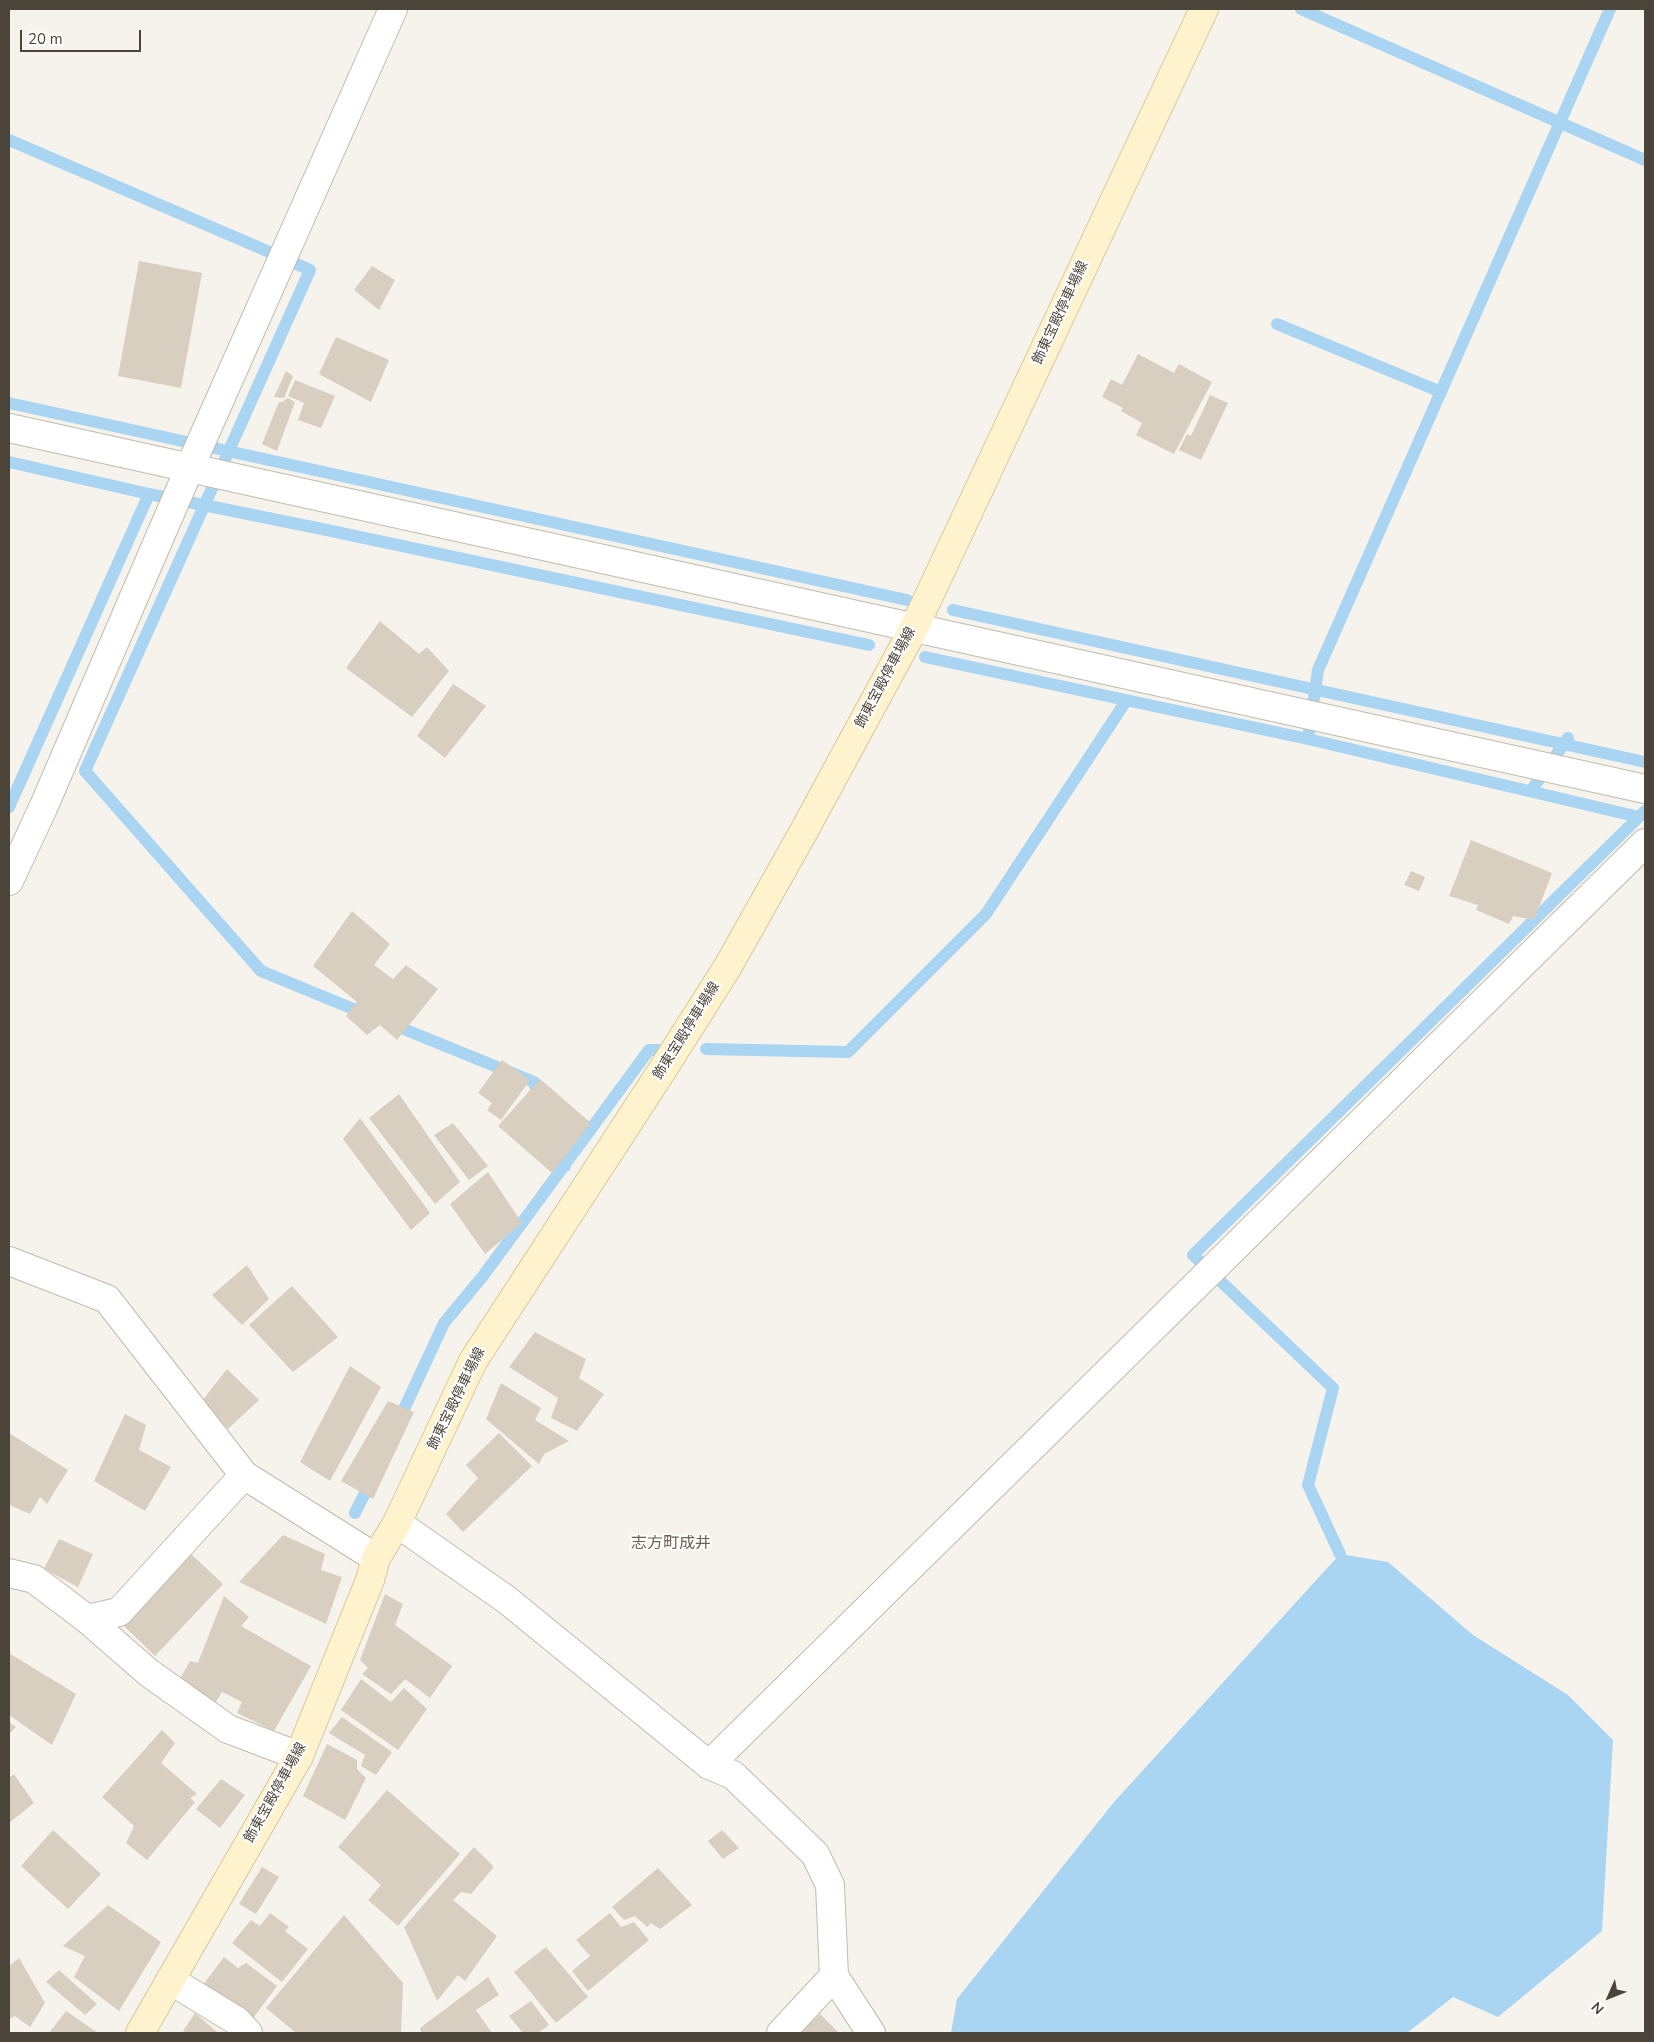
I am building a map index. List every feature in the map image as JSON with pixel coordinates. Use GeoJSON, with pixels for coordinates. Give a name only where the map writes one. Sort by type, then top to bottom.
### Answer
{"type":"FeatureCollection","features":[{"type":"Feature","properties":{"kind":"main road","name":"飾東宝殿停車場線"},"geometry":{"type":"LineString","coordinates":[[140,2033],[299,1756],[370,1580],[376,1558],[397,1523],[473,1360],[727,968],[914,628],[1204,9]]}},
{"type":"Feature","properties":{"kind":"street"},"geometry":{"type":"LineString","coordinates":[[9,881],[43,808],[190,467],[393,9]]}},
{"type":"Feature","properties":{"kind":"street"},"geometry":{"type":"LineString","coordinates":[[9,428],[1645,789]]}},
{"type":"Feature","properties":{"kind":"street"},"geometry":{"type":"LineString","coordinates":[[709,1765],[1645,843]]}},
{"type":"Feature","properties":{"kind":"street"},"geometry":{"type":"LineString","coordinates":[[9,1263],[106,1299],[244,1475],[376,1558]]}},
{"type":"Feature","properties":{"kind":"street"},"geometry":{"type":"LineString","coordinates":[[86,1619],[119,1612],[244,1475]]}},
{"type":"Feature","properties":{"kind":"street"},"geometry":{"type":"LineString","coordinates":[[397,1523],[507,1600],[709,1765],[733,1775],[816,1854],[830,1885],[834,1976],[871,2033]]}},
{"type":"Feature","properties":{"kind":"street"},"geometry":{"type":"LineString","coordinates":[[9,1573],[34,1579],[86,1619],[149,1673],[228,1729],[299,1756]]}},
{"type":"Feature","properties":{"kind":"street"},"geometry":{"type":"LineString","coordinates":[[781,2033],[834,1976]]}},
{"type":"Feature","properties":{"kind":"street"},"geometry":{"type":"LineString","coordinates":[[170,1980],[236,2021],[248,2033]]}},
{"type":"Feature","properties":{"kind":"water"},"geometry":{"type":"Polygon","coordinates":[[[1340,1554],[1388,1562],[1473,1635],[1568,1695],[1613,1740],[1602,1931],[1498,2017],[1453,1997],[1407,2033],[951,2033],[957,1999],[1114,1802],[1340,1554]]]}},
{"type":"Feature","properties":{"kind":"building"},"geometry":{"type":"Polygon","coordinates":[[[139,261],[202,273],[181,388],[118,376],[139,261]]]}},
{"type":"Feature","properties":{"kind":"building"},"geometry":{"type":"Polygon","coordinates":[[[372,266],[395,280],[379,310],[354,290],[372,266]]]}},
{"type":"Feature","properties":{"kind":"building"},"geometry":{"type":"Polygon","coordinates":[[[336,337],[389,360],[371,402],[319,374],[336,337]]]}},
{"type":"Feature","properties":{"kind":"building"},"geometry":{"type":"Polygon","coordinates":[[[1138,354],[1174,373],[1179,364],[1212,382],[1174,454],[1136,435],[1142,423],[1121,411],[1123,408],[1102,397],[1111,379],[1122,385],[1138,354]]]}},
{"type":"Feature","properties":{"kind":"building"},"geometry":{"type":"Polygon","coordinates":[[[286,371],[293,376],[284,398],[274,397],[286,371]]]}},
{"type":"Feature","properties":{"kind":"building"},"geometry":{"type":"Polygon","coordinates":[[[295,380],[335,396],[321,428],[298,420],[304,403],[288,396],[295,380]]]}},
{"type":"Feature","properties":{"kind":"building"},"geometry":{"type":"Polygon","coordinates":[[[1210,395],[1228,403],[1201,460],[1179,450],[1187,434],[1191,436],[1210,395]]]}},
{"type":"Feature","properties":{"kind":"building"},"geometry":{"type":"Polygon","coordinates":[[[288,398],[295,402],[277,451],[262,444],[279,402],[288,398]]]}},
{"type":"Feature","properties":{"kind":"building"},"geometry":{"type":"Polygon","coordinates":[[[380,621],[419,654],[427,647],[449,671],[412,717],[346,668],[380,621]]]}},
{"type":"Feature","properties":{"kind":"building"},"geometry":{"type":"Polygon","coordinates":[[[453,684],[486,706],[445,758],[417,736],[453,684]]]}},
{"type":"Feature","properties":{"kind":"building"},"geometry":{"type":"Polygon","coordinates":[[[1471,840],[1552,873],[1534,920],[1513,916],[1509,924],[1476,910],[1478,905],[1449,896],[1471,840]]]}},
{"type":"Feature","properties":{"kind":"building"},"geometry":{"type":"Polygon","coordinates":[[[1411,871],[1425,877],[1419,891],[1404,885],[1411,871]]]}},
{"type":"Feature","properties":{"kind":"building"},"geometry":{"type":"Polygon","coordinates":[[[352,911],[390,944],[374,965],[393,979],[406,965],[438,989],[397,1040],[380,1025],[367,1035],[346,1016],[357,1002],[313,966],[352,911]]]}},
{"type":"Feature","properties":{"kind":"building"},"geometry":{"type":"Polygon","coordinates":[[[502,1060],[530,1080],[501,1120],[487,1110],[492,1103],[478,1093],[502,1060]]]}},
{"type":"Feature","properties":{"kind":"building"},"geometry":{"type":"Polygon","coordinates":[[[540,1079],[591,1123],[552,1173],[498,1126],[540,1079]]]}},
{"type":"Feature","properties":{"kind":"building"},"geometry":{"type":"Polygon","coordinates":[[[399,1094],[460,1182],[435,1204],[369,1118],[399,1094]]]}},
{"type":"Feature","properties":{"kind":"building"},"geometry":{"type":"Polygon","coordinates":[[[360,1118],[430,1213],[411,1230],[343,1139],[360,1118]]]}},
{"type":"Feature","properties":{"kind":"building"},"geometry":{"type":"Polygon","coordinates":[[[453,1123],[488,1166],[469,1180],[434,1135],[453,1123]]]}},
{"type":"Feature","properties":{"kind":"building"},"geometry":{"type":"Polygon","coordinates":[[[488,1172],[522,1223],[485,1254],[450,1204],[488,1172]]]}},
{"type":"Feature","properties":{"kind":"building"},"geometry":{"type":"Polygon","coordinates":[[[247,1265],[269,1299],[242,1325],[212,1295],[247,1265]]]}},
{"type":"Feature","properties":{"kind":"building"},"geometry":{"type":"Polygon","coordinates":[[[292,1286],[338,1337],[293,1372],[249,1325],[292,1286]]]}},
{"type":"Feature","properties":{"kind":"building"},"geometry":{"type":"Polygon","coordinates":[[[535,1332],[586,1359],[579,1378],[604,1394],[577,1431],[551,1418],[558,1398],[509,1367],[535,1332]]]}},
{"type":"Feature","properties":{"kind":"building"},"geometry":{"type":"Polygon","coordinates":[[[350,1366],[381,1387],[330,1481],[300,1462],[350,1366]]]}},
{"type":"Feature","properties":{"kind":"building"},"geometry":{"type":"Polygon","coordinates":[[[227,1369],[259,1400],[228,1429],[202,1401],[227,1369]]]}},
{"type":"Feature","properties":{"kind":"building"},"geometry":{"type":"Polygon","coordinates":[[[501,1383],[541,1408],[535,1420],[569,1441],[544,1454],[539,1464],[486,1419],[501,1383]]]}},
{"type":"Feature","properties":{"kind":"building"},"geometry":{"type":"Polygon","coordinates":[[[388,1401],[414,1412],[373,1499],[341,1481],[388,1401]]]}},
{"type":"Feature","properties":{"kind":"building"},"geometry":{"type":"Polygon","coordinates":[[[125,1414],[146,1425],[139,1450],[171,1467],[145,1511],[94,1481],[125,1414]]]}},
{"type":"Feature","properties":{"kind":"building"},"geometry":{"type":"Polygon","coordinates":[[[9,1433],[68,1470],[47,1504],[40,1497],[30,1514],[9,1505],[9,1433]]]}},
{"type":"Feature","properties":{"kind":"building"},"geometry":{"type":"Polygon","coordinates":[[[499,1433],[532,1466],[463,1532],[446,1514],[478,1478],[466,1465],[499,1433]]]}},
{"type":"Feature","properties":{"kind":"building"},"geometry":{"type":"Polygon","coordinates":[[[283,1535],[325,1554],[321,1570],[342,1577],[326,1624],[239,1582],[283,1535]]]}},
{"type":"Feature","properties":{"kind":"building"},"geometry":{"type":"Polygon","coordinates":[[[59,1539],[93,1554],[78,1587],[44,1569],[59,1539]]]}},
{"type":"Feature","properties":{"kind":"building"},"geometry":{"type":"Polygon","coordinates":[[[190,1553],[223,1584],[155,1656],[123,1625],[190,1553]]]}},
{"type":"Feature","properties":{"kind":"building"},"geometry":{"type":"Polygon","coordinates":[[[385,1594],[403,1604],[395,1625],[452,1666],[430,1698],[405,1679],[391,1694],[362,1674],[368,1668],[360,1660],[385,1594]]]}},
{"type":"Feature","properties":{"kind":"building"},"geometry":{"type":"Polygon","coordinates":[[[224,1596],[249,1617],[241,1626],[311,1666],[274,1731],[237,1713],[242,1702],[222,1692],[214,1705],[180,1679],[190,1661],[198,1663],[224,1596]]]}},
{"type":"Feature","properties":{"kind":"building"},"geometry":{"type":"Polygon","coordinates":[[[9,1653],[76,1694],[52,1745],[9,1715],[9,1653]]]}},
{"type":"Feature","properties":{"kind":"building"},"geometry":{"type":"Polygon","coordinates":[[[361,1679],[391,1702],[404,1688],[427,1709],[398,1750],[341,1710],[361,1679]]]}},
{"type":"Feature","properties":{"kind":"building"},"geometry":{"type":"Polygon","coordinates":[[[342,1717],[392,1752],[376,1775],[361,1766],[365,1755],[329,1733],[342,1717]]]}},
{"type":"Feature","properties":{"kind":"building"},"geometry":{"type":"Polygon","coordinates":[[[9,1722],[16,1727],[9,1734],[9,1722]]]}},
{"type":"Feature","properties":{"kind":"building"},"geometry":{"type":"Polygon","coordinates":[[[162,1730],[175,1743],[161,1763],[197,1794],[190,1798],[195,1802],[147,1860],[126,1843],[134,1826],[102,1797],[162,1730]]]}},
{"type":"Feature","properties":{"kind":"building"},"geometry":{"type":"Polygon","coordinates":[[[327,1744],[357,1760],[357,1769],[366,1778],[345,1820],[303,1796],[327,1744]]]}},
{"type":"Feature","properties":{"kind":"building"},"geometry":{"type":"Polygon","coordinates":[[[14,1774],[34,1803],[9,1823],[9,1778],[14,1774]]]}},
{"type":"Feature","properties":{"kind":"building"},"geometry":{"type":"Polygon","coordinates":[[[221,1779],[245,1795],[220,1828],[196,1809],[221,1779]]]}},
{"type":"Feature","properties":{"kind":"building"},"geometry":{"type":"Polygon","coordinates":[[[387,1790],[460,1854],[398,1926],[368,1900],[381,1885],[338,1847],[387,1790]]]}},
{"type":"Feature","properties":{"kind":"building"},"geometry":{"type":"Polygon","coordinates":[[[53,1830],[101,1874],[68,1909],[21,1866],[53,1830]]]}},
{"type":"Feature","properties":{"kind":"building"},"geometry":{"type":"Polygon","coordinates":[[[722,1830],[739,1848],[723,1859],[708,1841],[722,1830]]]}},
{"type":"Feature","properties":{"kind":"building"},"geometry":{"type":"Polygon","coordinates":[[[474,1847],[494,1867],[471,1894],[461,1892],[453,1900],[497,1936],[465,1981],[458,1975],[437,2001],[404,1927],[474,1847]]]}},
{"type":"Feature","properties":{"kind":"building"},"geometry":{"type":"Polygon","coordinates":[[[262,1867],[279,1877],[256,1914],[239,1904],[262,1867]]]}},
{"type":"Feature","properties":{"kind":"building"},"geometry":{"type":"Polygon","coordinates":[[[658,1868],[692,1905],[660,1929],[651,1923],[647,1927],[635,1916],[624,1920],[612,1907],[658,1868]]]}},
{"type":"Feature","properties":{"kind":"building"},"geometry":{"type":"Polygon","coordinates":[[[108,1905],[161,1942],[119,2011],[74,1977],[85,1956],[63,1946],[108,1905]]]}},
{"type":"Feature","properties":{"kind":"building"},"geometry":{"type":"Polygon","coordinates":[[[270,1913],[289,1927],[285,1931],[308,1949],[282,1982],[232,1943],[251,1920],[260,1926],[270,1913]]]}},
{"type":"Feature","properties":{"kind":"building"},"geometry":{"type":"Polygon","coordinates":[[[610,1913],[621,1927],[634,1922],[649,1940],[588,1991],[572,1971],[590,1956],[576,1940],[610,1913]]]}},
{"type":"Feature","properties":{"kind":"building"},"geometry":{"type":"Polygon","coordinates":[[[344,1915],[403,1983],[401,2033],[296,2033],[266,2008],[344,1915]]]}},
{"type":"Feature","properties":{"kind":"building"},"geometry":{"type":"Polygon","coordinates":[[[546,1947],[588,1997],[556,2023],[514,1972],[546,1947]]]}},
{"type":"Feature","properties":{"kind":"building"},"geometry":{"type":"Polygon","coordinates":[[[224,1957],[238,1968],[246,1963],[277,1986],[251,2021],[203,1985],[224,1957]]]}},
{"type":"Feature","properties":{"kind":"building"},"geometry":{"type":"Polygon","coordinates":[[[19,1958],[45,2003],[30,2027],[15,2016],[9,2019],[9,1966],[19,1958]]]}},
{"type":"Feature","properties":{"kind":"building"},"geometry":{"type":"Polygon","coordinates":[[[59,1970],[97,2004],[85,2015],[46,1982],[59,1970]]]}},
{"type":"Feature","properties":{"kind":"building"},"geometry":{"type":"Polygon","coordinates":[[[488,1977],[499,1995],[476,2010],[492,2033],[421,2033],[420,2028],[488,1977]]]}},
{"type":"Feature","properties":{"kind":"building"},"geometry":{"type":"Polygon","coordinates":[[[531,2001],[549,2025],[538,2033],[523,2033],[509,2016],[531,2001]]]}},
{"type":"Feature","properties":{"kind":"building"},"geometry":{"type":"Polygon","coordinates":[[[66,2011],[98,2033],[49,2033],[66,2011]]]}},
{"type":"Feature","properties":{"kind":"building"},"geometry":{"type":"Polygon","coordinates":[[[195,2013],[218,2033],[186,2033],[183,2031],[195,2013]]]}},
{"type":"Feature","properties":{"kind":"building"},"geometry":{"type":"Polygon","coordinates":[[[820,2014],[839,2033],[800,2033],[820,2014]]]}},
{"type":"Feature","properties":{"kind":"waterway"},"geometry":{"type":"LineString","coordinates":[[1301,9],[1645,160]]}},
{"type":"Feature","properties":{"kind":"waterway"},"geometry":{"type":"LineString","coordinates":[[1308,739],[1318,670],[1610,9]]}},
{"type":"Feature","properties":{"kind":"waterway"},"geometry":{"type":"LineString","coordinates":[[9,140],[274,254]]}},
{"type":"Feature","properties":{"kind":"waterway"},"geometry":{"type":"LineString","coordinates":[[290,261],[310,270],[85,771],[261,971],[368,1015]]}},
{"type":"Feature","properties":{"kind":"waterway"},"geometry":{"type":"LineString","coordinates":[[1277,324],[1441,392]]}},
{"type":"Feature","properties":{"kind":"waterway"},"geometry":{"type":"LineString","coordinates":[[9,403],[907,600]]}},
{"type":"Feature","properties":{"kind":"waterway"},"geometry":{"type":"LineString","coordinates":[[9,462],[149,494],[869,645]]}},
{"type":"Feature","properties":{"kind":"waterway"},"geometry":{"type":"LineString","coordinates":[[9,807],[149,494]]}},
{"type":"Feature","properties":{"kind":"waterway"},"geometry":{"type":"LineString","coordinates":[[953,610],[1645,762]]}},
{"type":"Feature","properties":{"kind":"waterway"},"geometry":{"type":"LineString","coordinates":[[925,657],[1308,739],[1639,817]]}},
{"type":"Feature","properties":{"kind":"waterway"},"geometry":{"type":"LineString","coordinates":[[706,1049],[848,1052],[986,914],[1126,701]]}},
{"type":"Feature","properties":{"kind":"waterway"},"geometry":{"type":"LineString","coordinates":[[1531,791],[1568,738]]}},
{"type":"Feature","properties":{"kind":"waterway"},"geometry":{"type":"LineString","coordinates":[[1340,1554],[1308,1485],[1333,1388],[1193,1255],[1645,811]]}},
{"type":"Feature","properties":{"kind":"waterway"},"geometry":{"type":"LineString","coordinates":[[389,1023],[534,1082],[540,1100]]}},
{"type":"Feature","properties":{"kind":"waterway"},"geometry":{"type":"LineString","coordinates":[[398,1422],[444,1323],[483,1276],[649,1050],[659,1050]]}},
{"type":"Feature","properties":{"kind":"waterway"},"geometry":{"type":"LineString","coordinates":[[557,1145],[565,1166]]}},
{"type":"Feature","properties":{"kind":"waterway"},"geometry":{"type":"LineString","coordinates":[[355,1513],[372,1479]]}},
{"type":"Feature","properties":{"kind":"district","name":"志方町成井"},"geometry":{"type":"Point","coordinates":[671,1544]}}]}
